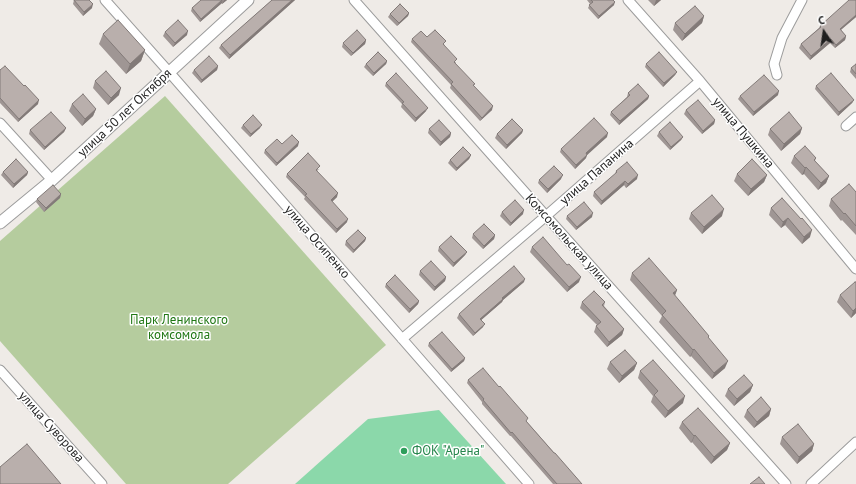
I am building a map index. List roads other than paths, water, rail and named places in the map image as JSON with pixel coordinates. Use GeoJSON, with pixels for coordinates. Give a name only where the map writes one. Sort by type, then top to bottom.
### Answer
{"type":"FeatureCollection","features":[{"type":"Feature","properties":{"kind":"street","name":"улица Осипенко"},"geometry":{"type":"LineString","coordinates":[[104,0],[169,72],[529,484]]}},
{"type":"Feature","properties":{"kind":"street","name":"улица 50 лет Октября"},"geometry":{"type":"LineString","coordinates":[[0,223],[52,180],[248,0]]}},
{"type":"Feature","properties":{"kind":"street","name":"Комсомольская улица"},"geometry":{"type":"LineString","coordinates":[[354,0],[786,484]]}},
{"type":"Feature","properties":{"kind":"street","name":"улица Пушкина"},"geometry":{"type":"LineString","coordinates":[[628,0],[700,81],[856,269]]}},
{"type":"Feature","properties":{"kind":"street"},"geometry":{"type":"LineString","coordinates":[[777,75],[774,64],[782,38],[802,0]]}},
{"type":"Feature","properties":{"kind":"street","name":"улица Папанина"},"geometry":{"type":"LineString","coordinates":[[402,339],[546,216],[700,81]]}},
{"type":"Feature","properties":{"kind":"street"},"geometry":{"type":"LineString","coordinates":[[846,126],[856,117]]}},
{"type":"Feature","properties":{"kind":"street"},"geometry":{"type":"LineString","coordinates":[[0,123],[52,180]]}},
{"type":"Feature","properties":{"kind":"street","name":"улица Суворова"},"geometry":{"type":"LineString","coordinates":[[0,370],[102,484]]}},
{"type":"Feature","properties":{"kind":"street"},"geometry":{"type":"LineString","coordinates":[[811,484],[856,442]]}},
{"type":"Feature","properties":{"kind":"place","name":"ФОК \"Арена\""},"geometry":{"type":"Point","coordinates":[404,451]}},
{"type":"Feature","properties":{"kind":"park label","name":"Парк Ленинского комсомола"},"geometry":{"type":"Point","coordinates":[179,328]}}]}
